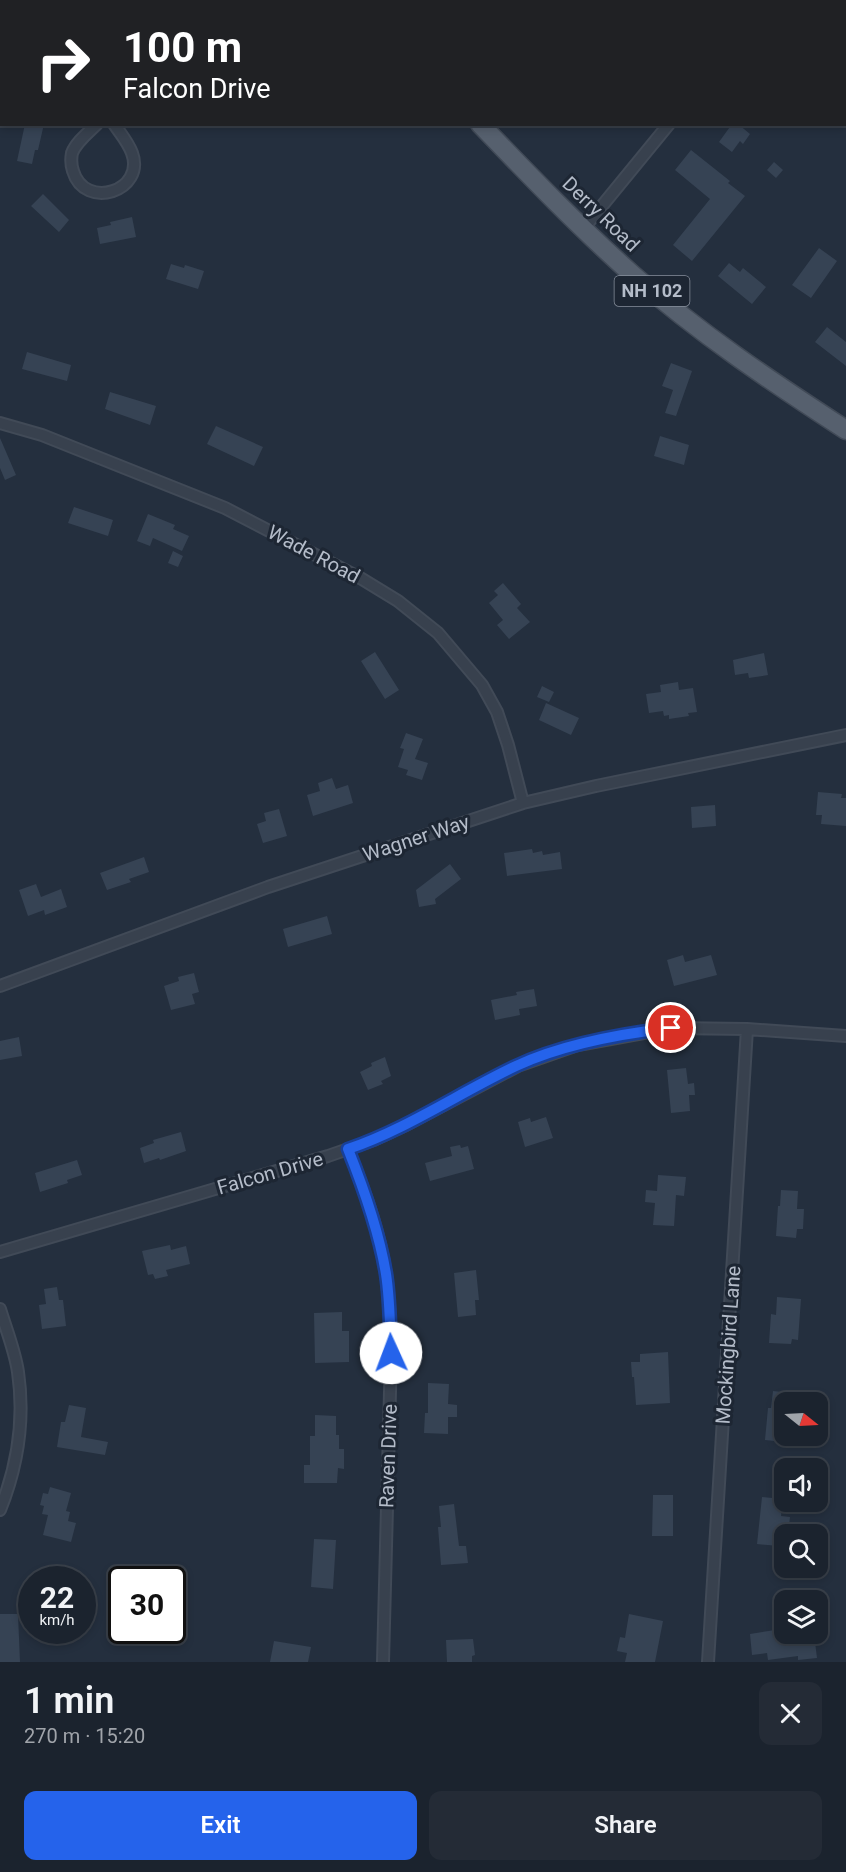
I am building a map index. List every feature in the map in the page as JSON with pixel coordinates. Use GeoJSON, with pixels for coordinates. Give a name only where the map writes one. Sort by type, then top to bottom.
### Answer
{"type":"FeatureCollection","features":[{"type":"Feature","properties":{"kind":"main road","name":"Derry Road"},"geometry":{"type":"LineString","coordinates":[[482,126],[583,229],[633,275],[716,341],[784,390],[846,430]]}},
{"type":"Feature","properties":{"kind":"street"},"geometry":{"type":"LineString","coordinates":[[95,126],[77,144],[72,152],[71,164],[79,183],[95,193],[104,194],[122,187],[133,171],[132,153],[115,126]]}},
{"type":"Feature","properties":{"kind":"street"},"geometry":{"type":"LineString","coordinates":[[583,229],[667,126]]}},
{"type":"Feature","properties":{"kind":"street","name":"Wade Road"},"geometry":{"type":"LineString","coordinates":[[0,423],[42,435],[225,508],[342,568],[398,601],[438,633],[482,685],[497,712],[505,734],[523,803]]}},
{"type":"Feature","properties":{"kind":"street","name":"Wagner Way"},"geometry":{"type":"LineString","coordinates":[[0,986],[248,894],[523,803],[846,735]]}},
{"type":"Feature","properties":{"kind":"street","name":"Falcon Drive"},"geometry":{"type":"LineString","coordinates":[[0,1252],[374,1140],[518,1065],[578,1045],[671,1028],[747,1029],[846,1036]]}},
{"type":"Feature","properties":{"kind":"street","name":"Mockingbird Lane"},"geometry":{"type":"LineString","coordinates":[[708,1662],[747,1029]]}},
{"type":"Feature","properties":{"kind":"street","name":"Raven Drive"},"geometry":{"type":"LineString","coordinates":[[348,1149],[371,1210],[386,1273],[389,1306],[391,1353],[383,1662]]}},
{"type":"Feature","properties":{"kind":"street"},"geometry":{"type":"LineString","coordinates":[[0,1309],[18,1370],[21,1420],[18,1452],[0,1510]]}},
{"type":"Feature","properties":{"kind":"building"},"geometry":{"type":"Polygon","coordinates":[[[25,126],[44,126],[32,164],[17,161],[25,126]]]}},
{"type":"Feature","properties":{"kind":"building"},"geometry":{"type":"Polygon","coordinates":[[[731,126],[740,126],[750,134],[743,144],[740,141],[732,152],[719,142],[731,126]]]}},
{"type":"Feature","properties":{"kind":"building"},"geometry":{"type":"Polygon","coordinates":[[[691,150],[745,196],[692,261],[673,245],[710,199],[675,170],[691,150]]]}},
{"type":"Feature","properties":{"kind":"building"},"geometry":{"type":"Polygon","coordinates":[[[774,162],[783,170],[776,178],[767,170],[774,162]]]}},
{"type":"Feature","properties":{"kind":"building"},"geometry":{"type":"Polygon","coordinates":[[[43,194],[69,220],[59,232],[31,206],[43,194]]]}},
{"type":"Feature","properties":{"kind":"building"},"geometry":{"type":"Polygon","coordinates":[[[132,217],[136,237],[100,244],[97,228],[111,225],[110,222],[132,217]]]}},
{"type":"Feature","properties":{"kind":"building"},"geometry":{"type":"Polygon","coordinates":[[[819,248],[837,261],[811,298],[792,285],[819,248]]]}},
{"type":"Feature","properties":{"kind":"building"},"geometry":{"type":"Polygon","coordinates":[[[729,263],[740,272],[743,268],[766,287],[752,304],[718,276],[729,263]]]}},
{"type":"Feature","properties":{"kind":"building"},"geometry":{"type":"Polygon","coordinates":[[[171,264],[184,268],[185,265],[204,271],[198,289],[166,279],[171,264]]]}},
{"type":"Feature","properties":{"kind":"building"},"geometry":{"type":"Polygon","coordinates":[[[827,327],[846,342],[846,366],[815,342],[827,327]]]}},
{"type":"Feature","properties":{"kind":"building"},"geometry":{"type":"Polygon","coordinates":[[[27,352],[71,365],[67,381],[22,369],[27,352]]]}},
{"type":"Feature","properties":{"kind":"building"},"geometry":{"type":"Polygon","coordinates":[[[671,363],[692,371],[676,416],[665,413],[673,390],[662,386],[671,363]]]}},
{"type":"Feature","properties":{"kind":"building"},"geometry":{"type":"Polygon","coordinates":[[[110,392],[156,406],[150,425],[105,409],[110,392]]]}},
{"type":"Feature","properties":{"kind":"building"},"geometry":{"type":"Polygon","coordinates":[[[216,426],[263,447],[254,466],[207,444],[216,426]]]}},
{"type":"Feature","properties":{"kind":"building"},"geometry":{"type":"Polygon","coordinates":[[[660,436],[689,445],[684,465],[654,456],[660,436]]]}},
{"type":"Feature","properties":{"kind":"building"},"geometry":{"type":"Polygon","coordinates":[[[0,438],[16,475],[5,480],[0,468],[0,438]]]}},
{"type":"Feature","properties":{"kind":"building"},"geometry":{"type":"Polygon","coordinates":[[[74,507],[113,520],[108,536],[68,523],[74,507]]]}},
{"type":"Feature","properties":{"kind":"building"},"geometry":{"type":"Polygon","coordinates":[[[148,514],[175,525],[173,529],[189,536],[182,551],[153,538],[150,546],[137,541],[148,514]]]}},
{"type":"Feature","properties":{"kind":"building"},"geometry":{"type":"Polygon","coordinates":[[[173,551],[183,556],[178,567],[168,563],[173,551]]]}},
{"type":"Feature","properties":{"kind":"building"},"geometry":{"type":"Polygon","coordinates":[[[503,583],[521,604],[517,608],[530,622],[509,639],[497,625],[503,620],[489,603],[498,595],[494,591],[503,583]]]}},
{"type":"Feature","properties":{"kind":"building"},"geometry":{"type":"Polygon","coordinates":[[[375,652],[399,690],[385,699],[361,661],[375,652]]]}},
{"type":"Feature","properties":{"kind":"building"},"geometry":{"type":"Polygon","coordinates":[[[764,653],[768,675],[749,678],[748,673],[735,675],[733,660],[764,653]]]}},
{"type":"Feature","properties":{"kind":"building"},"geometry":{"type":"Polygon","coordinates":[[[678,682],[679,690],[693,688],[697,712],[688,713],[689,716],[669,719],[669,715],[664,716],[663,711],[649,713],[646,694],[661,692],[660,685],[678,682]]]}},
{"type":"Feature","properties":{"kind":"building"},"geometry":{"type":"Polygon","coordinates":[[[542,686],[554,692],[549,702],[537,697],[542,686]]]}},
{"type":"Feature","properties":{"kind":"building"},"geometry":{"type":"Polygon","coordinates":[[[546,703],[579,718],[571,735],[539,720],[546,703]]]}},
{"type":"Feature","properties":{"kind":"building"},"geometry":{"type":"Polygon","coordinates":[[[406,733],[423,739],[415,759],[428,763],[422,780],[406,775],[408,770],[398,767],[404,749],[400,748],[406,733]]]}},
{"type":"Feature","properties":{"kind":"building"},"geometry":{"type":"Polygon","coordinates":[[[332,778],[336,789],[348,785],[353,803],[313,816],[307,795],[320,791],[318,783],[332,778]]]}},
{"type":"Feature","properties":{"kind":"building"},"geometry":{"type":"Polygon","coordinates":[[[818,792],[842,794],[841,798],[846,798],[846,826],[821,824],[822,815],[816,815],[818,792]]]}},
{"type":"Feature","properties":{"kind":"building"},"geometry":{"type":"Polygon","coordinates":[[[715,805],[716,826],[692,828],[691,807],[715,805]]]}},
{"type":"Feature","properties":{"kind":"building"},"geometry":{"type":"Polygon","coordinates":[[[279,809],[287,836],[263,843],[257,824],[266,821],[264,813],[279,809]]]}},
{"type":"Feature","properties":{"kind":"building"},"geometry":{"type":"Polygon","coordinates":[[[532,849],[533,853],[542,851],[543,855],[560,852],[562,869],[507,876],[504,853],[532,849]]]}},
{"type":"Feature","properties":{"kind":"building"},"geometry":{"type":"Polygon","coordinates":[[[144,857],[149,872],[129,879],[131,882],[107,890],[100,873],[144,857]]]}},
{"type":"Feature","properties":{"kind":"building"},"geometry":{"type":"Polygon","coordinates":[[[450,864],[461,879],[435,899],[436,904],[419,907],[416,890],[450,864]]]}},
{"type":"Feature","properties":{"kind":"building"},"geometry":{"type":"Polygon","coordinates":[[[36,884],[41,897],[61,889],[67,907],[45,915],[44,910],[28,916],[19,890],[36,884]]]}},
{"type":"Feature","properties":{"kind":"building"},"geometry":{"type":"Polygon","coordinates":[[[327,916],[332,934],[288,947],[283,929],[327,916]]]}},
{"type":"Feature","properties":{"kind":"building"},"geometry":{"type":"Polygon","coordinates":[[[683,955],[685,962],[711,955],[717,975],[674,986],[667,960],[683,955]]]}},
{"type":"Feature","properties":{"kind":"building"},"geometry":{"type":"Polygon","coordinates":[[[194,973],[199,992],[192,994],[195,1004],[171,1010],[164,986],[179,981],[178,977],[194,973]]]}},
{"type":"Feature","properties":{"kind":"building"},"geometry":{"type":"Polygon","coordinates":[[[534,989],[537,1006],[519,1009],[520,1015],[495,1020],[491,1000],[534,989]]]}},
{"type":"Feature","properties":{"kind":"building"},"geometry":{"type":"Polygon","coordinates":[[[19,1037],[22,1056],[0,1060],[0,1041],[19,1037]]]}},
{"type":"Feature","properties":{"kind":"building"},"geometry":{"type":"Polygon","coordinates":[[[385,1057],[391,1076],[381,1081],[383,1084],[368,1090],[360,1072],[372,1066],[371,1063],[385,1057]]]}},
{"type":"Feature","properties":{"kind":"building"},"geometry":{"type":"Polygon","coordinates":[[[686,1068],[688,1084],[694,1083],[695,1095],[689,1095],[690,1111],[671,1113],[667,1070],[686,1068]]]}},
{"type":"Feature","properties":{"kind":"building"},"geometry":{"type":"Polygon","coordinates":[[[546,1117],[553,1138],[525,1147],[518,1122],[530,1118],[531,1122],[546,1117]]]}},
{"type":"Feature","properties":{"kind":"building"},"geometry":{"type":"Polygon","coordinates":[[[181,1132],[186,1151],[144,1163],[140,1148],[154,1143],[153,1140],[181,1132]]]}},
{"type":"Feature","properties":{"kind":"building"},"geometry":{"type":"Polygon","coordinates":[[[460,1145],[461,1148],[468,1146],[474,1169],[430,1181],[425,1163],[452,1156],[450,1147],[460,1145]]]}},
{"type":"Feature","properties":{"kind":"building"},"geometry":{"type":"Polygon","coordinates":[[[77,1160],[82,1175],[67,1180],[68,1183],[40,1192],[35,1173],[77,1160]]]}},
{"type":"Feature","properties":{"kind":"building"},"geometry":{"type":"Polygon","coordinates":[[[658,1175],[686,1177],[684,1196],[676,1195],[674,1226],[653,1225],[655,1203],[645,1202],[646,1190],[657,1191],[658,1175]]]}},
{"type":"Feature","properties":{"kind":"building"},"geometry":{"type":"Polygon","coordinates":[[[781,1190],[798,1191],[797,1209],[804,1209],[803,1229],[797,1229],[796,1238],[776,1236],[781,1190]]]}},
{"type":"Feature","properties":{"kind":"building"},"geometry":{"type":"Polygon","coordinates":[[[170,1245],[171,1250],[186,1246],[190,1264],[166,1270],[168,1276],[155,1279],[153,1274],[148,1275],[142,1251],[170,1245]]]}},
{"type":"Feature","properties":{"kind":"building"},"geometry":{"type":"Polygon","coordinates":[[[476,1270],[479,1300],[475,1300],[476,1315],[458,1317],[454,1273],[476,1270]]]}},
{"type":"Feature","properties":{"kind":"building"},"geometry":{"type":"Polygon","coordinates":[[[57,1287],[59,1300],[63,1300],[66,1326],[42,1329],[39,1305],[46,1304],[44,1289],[57,1287]]]}},
{"type":"Feature","properties":{"kind":"building"},"geometry":{"type":"Polygon","coordinates":[[[777,1297],[801,1299],[798,1340],[792,1339],[791,1344],[769,1343],[771,1314],[776,1315],[777,1297]]]}},
{"type":"Feature","properties":{"kind":"building"},"geometry":{"type":"Polygon","coordinates":[[[342,1312],[342,1331],[349,1331],[349,1362],[315,1363],[314,1313],[342,1312]]]}},
{"type":"Feature","properties":{"kind":"building"},"geometry":{"type":"Polygon","coordinates":[[[668,1352],[670,1403],[636,1405],[631,1362],[640,1362],[640,1354],[668,1352]]]}},
{"type":"Feature","properties":{"kind":"building"},"geometry":{"type":"Polygon","coordinates":[[[428,1383],[449,1384],[448,1404],[457,1405],[457,1417],[448,1417],[448,1434],[424,1433],[425,1413],[428,1413],[428,1383]]]}},
{"type":"Feature","properties":{"kind":"building"},"geometry":{"type":"Polygon","coordinates":[[[773,1391],[782,1392],[774,1392],[774,1441],[765,1440],[768,1408],[771,1408],[773,1391]]]}},
{"type":"Feature","properties":{"kind":"building"},"geometry":{"type":"Polygon","coordinates":[[[69,1405],[86,1408],[81,1437],[108,1442],[105,1455],[57,1447],[61,1422],[65,1422],[69,1405]]]}},
{"type":"Feature","properties":{"kind":"building"},"geometry":{"type":"Polygon","coordinates":[[[315,1415],[336,1416],[339,1449],[344,1449],[344,1469],[338,1468],[337,1483],[304,1483],[304,1465],[310,1465],[310,1436],[315,1436],[315,1415]]]}},
{"type":"Feature","properties":{"kind":"building"},"geometry":{"type":"Polygon","coordinates":[[[50,1487],[71,1493],[66,1511],[70,1512],[68,1521],[76,1523],[71,1542],[43,1535],[48,1515],[42,1514],[44,1506],[40,1505],[43,1493],[48,1494],[50,1487]]]}},
{"type":"Feature","properties":{"kind":"building"},"geometry":{"type":"Polygon","coordinates":[[[653,1495],[673,1495],[673,1536],[652,1536],[653,1495]]]}},
{"type":"Feature","properties":{"kind":"building"},"geometry":{"type":"Polygon","coordinates":[[[762,1497],[774,1498],[774,1512],[781,1512],[781,1516],[790,1517],[789,1524],[774,1524],[774,1546],[757,1544],[762,1497]]]}},
{"type":"Feature","properties":{"kind":"building"},"geometry":{"type":"Polygon","coordinates":[[[454,1504],[459,1546],[466,1546],[468,1563],[441,1565],[439,1506],[454,1504]]]}},
{"type":"Feature","properties":{"kind":"building"},"geometry":{"type":"Polygon","coordinates":[[[314,1539],[336,1540],[333,1589],[311,1587],[314,1539]]]}},
{"type":"Feature","properties":{"kind":"building"},"geometry":{"type":"Polygon","coordinates":[[[0,1614],[18,1614],[20,1662],[0,1662],[0,1614]]]}},
{"type":"Feature","properties":{"kind":"building"},"geometry":{"type":"Polygon","coordinates":[[[629,1614],[663,1621],[655,1662],[625,1662],[627,1653],[617,1651],[620,1637],[625,1638],[629,1614]]]}},
{"type":"Feature","properties":{"kind":"building"},"geometry":{"type":"Polygon","coordinates":[[[774,1630],[774,1644],[815,1644],[817,1658],[798,1660],[798,1656],[768,1660],[767,1653],[752,1655],[750,1634],[774,1630]]]}},
{"type":"Feature","properties":{"kind":"building"},"geometry":{"type":"Polygon","coordinates":[[[473,1639],[475,1655],[472,1656],[472,1662],[447,1662],[446,1640],[473,1639]]]}},
{"type":"Feature","properties":{"kind":"building"},"geometry":{"type":"Polygon","coordinates":[[[274,1641],[311,1647],[308,1662],[270,1662],[274,1641]]]}},
{"type":"Feature","properties":{"kind":"route"},"geometry":{"type":"LineString","coordinates":[[391,1353],[386,1273],[371,1210],[348,1149],[404,1126],[518,1065],[578,1045],[671,1028]]}}]}
